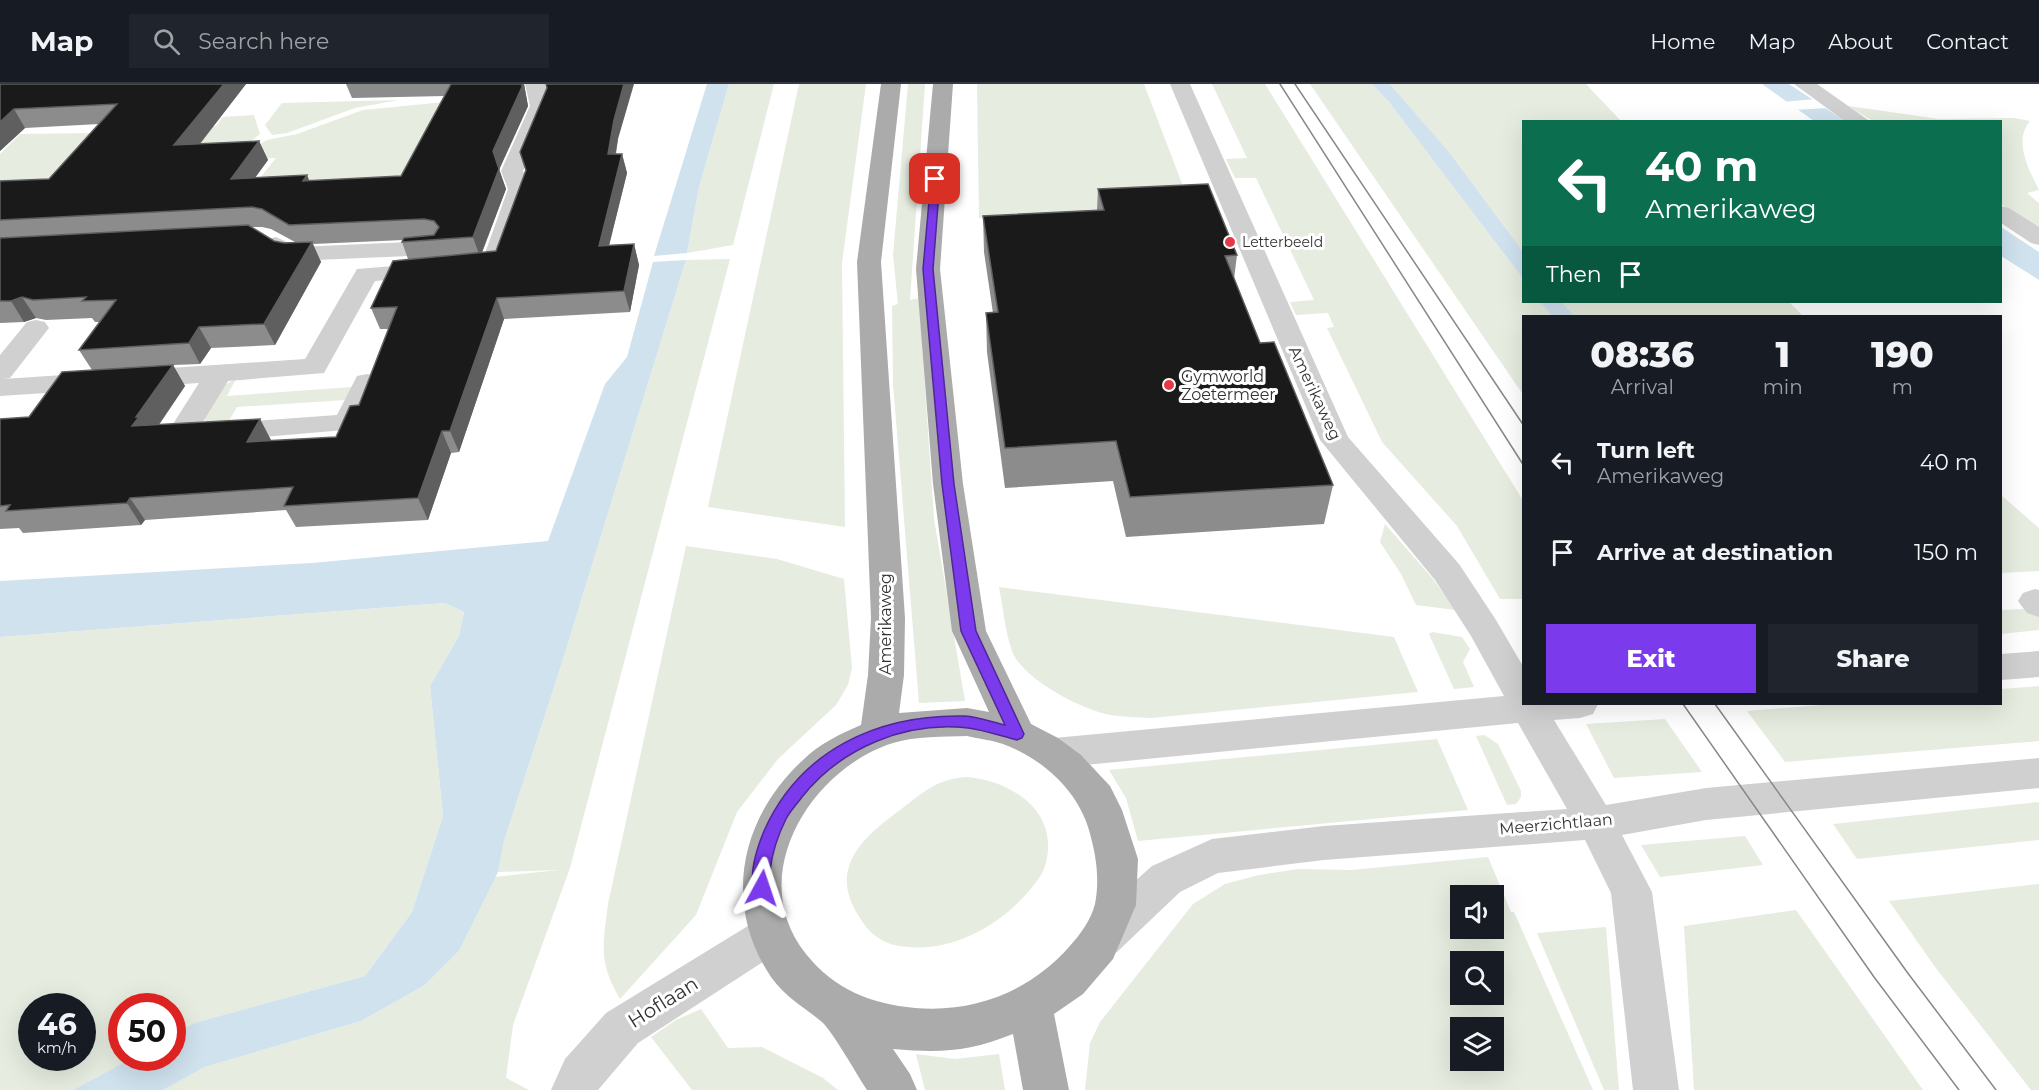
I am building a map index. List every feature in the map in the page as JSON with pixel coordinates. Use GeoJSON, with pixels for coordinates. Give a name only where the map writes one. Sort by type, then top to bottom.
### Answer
{"type":"FeatureCollection","features":[{"type":"Feature","properties":{"kind":"main road","name":"Amerikaweg"},"geometry":{"type":"LineString","coordinates":[[878,734],[886,675],[888,618],[869,262],[891,84]]}},
{"type":"Feature","properties":{"kind":"main road"},"geometry":{"type":"LineString","coordinates":[[943,84],[928,269],[948,484],[969,631],[1017,734]]}},
{"type":"Feature","properties":{"kind":"main road"},"geometry":{"type":"LineString","coordinates":[[967,722],[1017,734],[1054,753],[1093,789],[1113,831],[1118,856],[1119,884],[1113,912],[1101,939],[1080,969],[1056,991],[1031,1007],[978,1027],[944,1032],[908,1031],[872,1023],[839,1009],[807,986],[786,962],[771,934],[762,904],[761,873],[768,841],[781,812],[813,772],[844,750],[878,734],[918,724],[967,722]]}},
{"type":"Feature","properties":{"kind":"main road"},"geometry":{"type":"LineString","coordinates":[[1031,1007],[1046,1090]]}},
{"type":"Feature","properties":{"kind":"main road"},"geometry":{"type":"LineString","coordinates":[[839,1009],[894,1090]]}},
{"type":"Feature","properties":{"kind":"street"},"geometry":{"type":"LineString","coordinates":[[0,388],[314,367],[366,274],[471,255],[519,189],[512,171],[540,106],[535,84]]}},
{"type":"Feature","properties":{"kind":"street","name":"Amerikaweg"},"geometry":{"type":"LineString","coordinates":[[1180,84],[1335,441],[1447,572],[1484,629],[1522,697]]}},
{"type":"Feature","properties":{"kind":"street"},"geometry":{"type":"LineString","coordinates":[[1804,84],[1858,120]]}},
{"type":"Feature","properties":{"kind":"street"},"geometry":{"type":"LineString","coordinates":[[2002,214],[2039,238]]}},
{"type":"Feature","properties":{"kind":"street"},"geometry":{"type":"LineString","coordinates":[[251,237],[262,236],[293,254],[471,255]]}},
{"type":"Feature","properties":{"kind":"street"},"geometry":{"type":"LineString","coordinates":[[0,372],[36,328]]}},
{"type":"Feature","properties":{"kind":"street"},"geometry":{"type":"LineString","coordinates":[[219,373],[180,435],[347,423],[367,382]]}},
{"type":"Feature","properties":{"kind":"street"},"geometry":{"type":"LineString","coordinates":[[2002,667],[2039,664]]}},
{"type":"Feature","properties":{"kind":"street"},"geometry":{"type":"LineString","coordinates":[[1054,753],[1453,714],[1522,705]]}},
{"type":"Feature","properties":{"kind":"street","name":"Amerikaweg"},"geometry":{"type":"LineString","coordinates":[[1527,705],[1596,823],[1631,892],[1656,1090]]}},
{"type":"Feature","properties":{"kind":"street","name":"Meerzichtlaan"},"geometry":{"type":"LineString","coordinates":[[1101,939],[1166,879],[1212,856],[1324,843],[1596,823],[1706,804],[2039,773]]}},
{"type":"Feature","properties":{"kind":"street","name":"Hoflaan"},"geometry":{"type":"LineString","coordinates":[[574,1090],[581,1075],[622,1028],[771,934]]}},
{"type":"Feature","properties":{"kind":"shaded area"},"geometry":{"type":"Polygon","coordinates":[[[729,84],[774,84],[733,245],[687,253],[699,187],[729,84]]]}},
{"type":"Feature","properties":{"kind":"shaded area"},"geometry":{"type":"Polygon","coordinates":[[[799,84],[866,84],[842,263],[845,527],[708,507],[799,84]]]}},
{"type":"Feature","properties":{"kind":"shaded area"},"geometry":{"type":"Polygon","coordinates":[[[908,84],[925,84],[910,300],[919,298],[934,519],[965,701],[919,703],[893,384],[892,306],[898,304],[893,255],[908,84]]]}},
{"type":"Feature","properties":{"kind":"shaded area"},"geometry":{"type":"Polygon","coordinates":[[[977,84],[1144,84],[1189,202],[1184,209],[979,218],[977,84]]]}},
{"type":"Feature","properties":{"kind":"shaded area"},"geometry":{"type":"Polygon","coordinates":[[[1212,84],[1265,84],[1522,499],[1522,599],[1500,599],[1457,526],[1382,442],[1327,328],[1334,327],[1328,313],[1296,315],[1290,302],[1314,300],[1256,178],[1235,178],[1226,159],[1247,158],[1212,84]]]}},
{"type":"Feature","properties":{"kind":"shaded area"},"geometry":{"type":"Polygon","coordinates":[[[1310,84],[1372,84],[1389,102],[1522,277],[1522,303],[1541,303],[1551,315],[1522,315],[1522,393],[1310,84]]]}},
{"type":"Feature","properties":{"kind":"shaded area"},"geometry":{"type":"Polygon","coordinates":[[[1390,84],[1586,84],[1620,120],[1522,120],[1522,250],[1449,152],[1390,84]]]}},
{"type":"Feature","properties":{"kind":"shaded area"},"geometry":{"type":"Polygon","coordinates":[[[399,100],[355,108],[287,133],[272,135],[265,125],[282,103],[399,100]]]}},
{"type":"Feature","properties":{"kind":"shaded area"},"geometry":{"type":"Polygon","coordinates":[[[455,101],[468,194],[259,179],[276,158],[252,159],[256,146],[267,140],[297,134],[363,110],[455,101]]]}},
{"type":"Feature","properties":{"kind":"shaded area"},"geometry":{"type":"Polygon","coordinates":[[[1848,106],[1939,119],[2014,118],[2030,121],[2025,129],[2023,146],[2027,165],[2039,190],[2027,193],[2039,203],[2039,229],[2002,205],[2002,120],[1871,120],[1848,106]]]}},
{"type":"Feature","properties":{"kind":"shaded area"},"geometry":{"type":"Polygon","coordinates":[[[254,115],[260,134],[245,146],[190,155],[209,127],[216,126],[223,117],[254,115]]]}},
{"type":"Feature","properties":{"kind":"shaded area"},"geometry":{"type":"Polygon","coordinates":[[[97,133],[136,157],[0,200],[0,154],[20,134],[97,133]]]}},
{"type":"Feature","properties":{"kind":"shaded area"},"geometry":{"type":"Polygon","coordinates":[[[730,259],[570,868],[513,1025],[506,1078],[529,1090],[163,1090],[205,1067],[361,1021],[425,985],[459,951],[495,877],[558,870],[498,872],[504,841],[560,669],[686,260],[730,259]]]}},
{"type":"Feature","properties":{"kind":"shaded area"},"geometry":{"type":"Polygon","coordinates":[[[1563,303],[1790,303],[1802,315],[1573,315],[1563,303]]]}},
{"type":"Feature","properties":{"kind":"shaded area"},"geometry":{"type":"Polygon","coordinates":[[[236,379],[227,396],[352,387],[345,400],[237,407],[227,424],[207,425],[203,416],[220,387],[236,379]]]}},
{"type":"Feature","properties":{"kind":"shaded area"},"geometry":{"type":"Polygon","coordinates":[[[2002,496],[2039,528],[2039,571],[2002,573],[2002,496]]]}},
{"type":"Feature","properties":{"kind":"shaded area"},"geometry":{"type":"Polygon","coordinates":[[[1385,524],[1433,579],[1455,610],[1416,605],[1401,574],[1380,542],[1385,524]]]}},
{"type":"Feature","properties":{"kind":"shaded area"},"geometry":{"type":"Polygon","coordinates":[[[686,546],[777,559],[844,579],[852,668],[848,685],[836,705],[778,759],[737,812],[696,915],[620,999],[605,963],[604,942],[608,904],[686,546]]]}},
{"type":"Feature","properties":{"kind":"shaded area"},"geometry":{"type":"Polygon","coordinates":[[[999,587],[1394,637],[1418,692],[1152,718],[1098,712],[1054,692],[1018,662],[1012,651],[999,587]]]}},
{"type":"Feature","properties":{"kind":"shaded area"},"geometry":{"type":"Polygon","coordinates":[[[445,603],[464,612],[459,636],[430,686],[443,816],[412,912],[365,976],[194,1023],[186,1028],[186,993],[108,993],[108,1071],[73,1090],[0,1090],[0,637],[445,603]]]}},
{"type":"Feature","properties":{"kind":"shaded area"},"geometry":{"type":"Polygon","coordinates":[[[2039,608],[2039,630],[2002,634],[2002,610],[2039,608]]]}},
{"type":"Feature","properties":{"kind":"shaded area"},"geometry":{"type":"Polygon","coordinates":[[[1432,632],[1462,637],[1470,649],[1463,662],[1474,687],[1454,689],[1429,634],[1432,632]]]}},
{"type":"Feature","properties":{"kind":"shaded area"},"geometry":{"type":"Polygon","coordinates":[[[2039,686],[2039,741],[1785,762],[1747,711],[1822,705],[2002,705],[2002,689],[2039,686]]]}},
{"type":"Feature","properties":{"kind":"shaded area"},"geometry":{"type":"Polygon","coordinates":[[[1665,719],[1702,772],[1614,778],[1586,724],[1665,719]]]}},
{"type":"Feature","properties":{"kind":"shaded area"},"geometry":{"type":"Polygon","coordinates":[[[1484,735],[1498,744],[1521,791],[1521,797],[1516,804],[1507,805],[1476,736],[1484,735]]]}},
{"type":"Feature","properties":{"kind":"shaded area"},"geometry":{"type":"Polygon","coordinates":[[[1437,739],[1468,810],[1138,841],[1126,798],[1109,770],[1437,739]]]}},
{"type":"Feature","properties":{"kind":"shaded area"},"geometry":{"type":"Polygon","coordinates":[[[967,777],[1001,785],[1029,803],[1046,830],[1048,847],[1042,872],[1016,905],[1002,917],[970,936],[935,946],[917,947],[893,945],[881,940],[864,923],[851,900],[847,884],[848,870],[853,856],[873,832],[924,792],[947,780],[967,777]]]}},
{"type":"Feature","properties":{"kind":"shaded area"},"geometry":{"type":"Polygon","coordinates":[[[2039,802],[2039,840],[1857,859],[1833,824],[2039,802]]]}},
{"type":"Feature","properties":{"kind":"shaded area"},"geometry":{"type":"Polygon","coordinates":[[[1745,836],[1763,865],[1660,877],[1641,845],[1745,836]]]}},
{"type":"Feature","properties":{"kind":"shaded area"},"geometry":{"type":"Polygon","coordinates":[[[1488,857],[1500,885],[1450,885],[1450,939],[1504,939],[1504,895],[1511,912],[1514,912],[1593,1090],[1085,1090],[1090,1043],[1100,1022],[1193,904],[1225,884],[1259,875],[1299,869],[1351,870],[1488,857]]]}},
{"type":"Feature","properties":{"kind":"shaded area"},"geometry":{"type":"Polygon","coordinates":[[[2039,884],[2039,1090],[2031,1090],[1935,967],[1889,901],[2039,884]]]}},
{"type":"Feature","properties":{"kind":"shaded area"},"geometry":{"type":"Polygon","coordinates":[[[1796,910],[1923,1090],[1694,1090],[1684,926],[1796,910]]]}},
{"type":"Feature","properties":{"kind":"shaded area"},"geometry":{"type":"Polygon","coordinates":[[[1606,927],[1619,1090],[1604,1090],[1537,933],[1606,927]]]}},
{"type":"Feature","properties":{"kind":"shaded area"},"geometry":{"type":"Polygon","coordinates":[[[701,1009],[728,1048],[762,1047],[823,1078],[838,1090],[692,1090],[651,1037],[676,1020],[701,1009]]]}},
{"type":"Feature","properties":{"kind":"shaded area"},"geometry":{"type":"Polygon","coordinates":[[[916,1054],[955,1059],[999,1054],[1005,1090],[925,1090],[916,1054]]]}},
{"type":"Feature","properties":{"kind":"water"},"geometry":{"type":"Polygon","coordinates":[[[707,84],[729,84],[699,187],[687,253],[654,256],[707,84]]]}},
{"type":"Feature","properties":{"kind":"water"},"geometry":{"type":"Polygon","coordinates":[[[1372,84],[1390,84],[1449,152],[1522,250],[1522,277],[1389,102],[1372,84]]]}},
{"type":"Feature","properties":{"kind":"water"},"geometry":{"type":"Polygon","coordinates":[[[1762,84],[1789,84],[1843,120],[1813,120],[1762,84]]]}},
{"type":"Feature","properties":{"kind":"water"},"geometry":{"type":"Polygon","coordinates":[[[2002,228],[2039,252],[2039,280],[2002,257],[2002,228]]]}},
{"type":"Feature","properties":{"kind":"water"},"geometry":{"type":"Polygon","coordinates":[[[686,260],[560,669],[504,841],[498,872],[459,951],[425,985],[361,1021],[205,1067],[163,1090],[73,1090],[108,1071],[186,1071],[186,1028],[194,1023],[365,976],[412,912],[443,816],[430,686],[459,636],[464,612],[445,603],[0,637],[0,581],[312,563],[548,541],[605,384],[627,357],[653,262],[686,260]]]}},
{"type":"Feature","properties":{"kind":"water"},"geometry":{"type":"Polygon","coordinates":[[[1541,303],[1563,303],[1573,315],[1551,315],[1541,303]]]}},
{"type":"Feature","properties":{"kind":"pier"},"geometry":{"type":"Polygon","coordinates":[[[1817,99],[1828,108],[1793,110],[1781,102],[1817,99]]]}},
{"type":"Feature","properties":{"kind":"building"},"geometry":{"type":"Polygon","coordinates":[[[0,84],[224,84],[174,145],[259,141],[231,179],[307,175],[303,181],[401,176],[451,84],[522,84],[522,87],[493,151],[499,169],[473,237],[402,242],[404,238],[434,235],[439,227],[434,221],[424,219],[289,225],[262,209],[252,207],[0,220],[0,181],[49,179],[117,104],[14,109],[0,122],[0,84]]]}},
{"type":"Feature","properties":{"kind":"building"},"geometry":{"type":"Polygon","coordinates":[[[546,84],[624,84],[608,154],[622,154],[599,246],[634,244],[624,291],[497,298],[450,431],[442,431],[418,498],[284,506],[293,487],[130,498],[127,503],[6,511],[10,505],[0,506],[0,419],[29,417],[62,372],[173,365],[132,426],[260,419],[247,442],[336,437],[350,406],[359,405],[397,307],[371,308],[393,261],[496,251],[526,170],[520,152],[547,88],[546,84]]]}},
{"type":"Feature","properties":{"kind":"building"},"geometry":{"type":"Polygon","coordinates":[[[1208,184],[1237,255],[1225,256],[1260,343],[1274,342],[1333,485],[1130,497],[1116,441],[1005,448],[986,313],[998,312],[983,216],[1104,210],[1098,189],[1208,184]]]}},
{"type":"Feature","properties":{"kind":"building"},"geometry":{"type":"Polygon","coordinates":[[[248,225],[274,241],[312,242],[264,324],[199,327],[189,343],[79,350],[116,300],[82,301],[86,297],[33,300],[22,297],[11,301],[0,301],[0,238],[248,225]]]}},
{"type":"Feature","properties":{"kind":"tram line"},"geometry":{"type":"LineString","coordinates":[[1280,84],[1522,463]]}},
{"type":"Feature","properties":{"kind":"tram line"},"geometry":{"type":"LineString","coordinates":[[1295,84],[1522,423]]}},
{"type":"Feature","properties":{"kind":"tram line"},"geometry":{"type":"LineString","coordinates":[[1684,705],[1874,977],[1959,1090]]}},
{"type":"Feature","properties":{"kind":"tram line"},"geometry":{"type":"LineString","coordinates":[[1716,705],[1907,972],[1996,1090]]}},
{"type":"Feature","properties":{"kind":"place","name":"Letterbeeld"},"geometry":{"type":"Point","coordinates":[1230,242]}},
{"type":"Feature","properties":{"kind":"place","name":"Gymworld Zoetermeer"},"geometry":{"type":"Point","coordinates":[1169,385]}},
{"type":"Feature","properties":{"kind":"route"},"geometry":{"type":"LineString","coordinates":[[762,888],[761,873],[768,841],[781,812],[813,772],[844,750],[878,734],[918,724],[967,722],[1017,734],[969,631],[948,484],[928,269],[935,179]]}}]}
